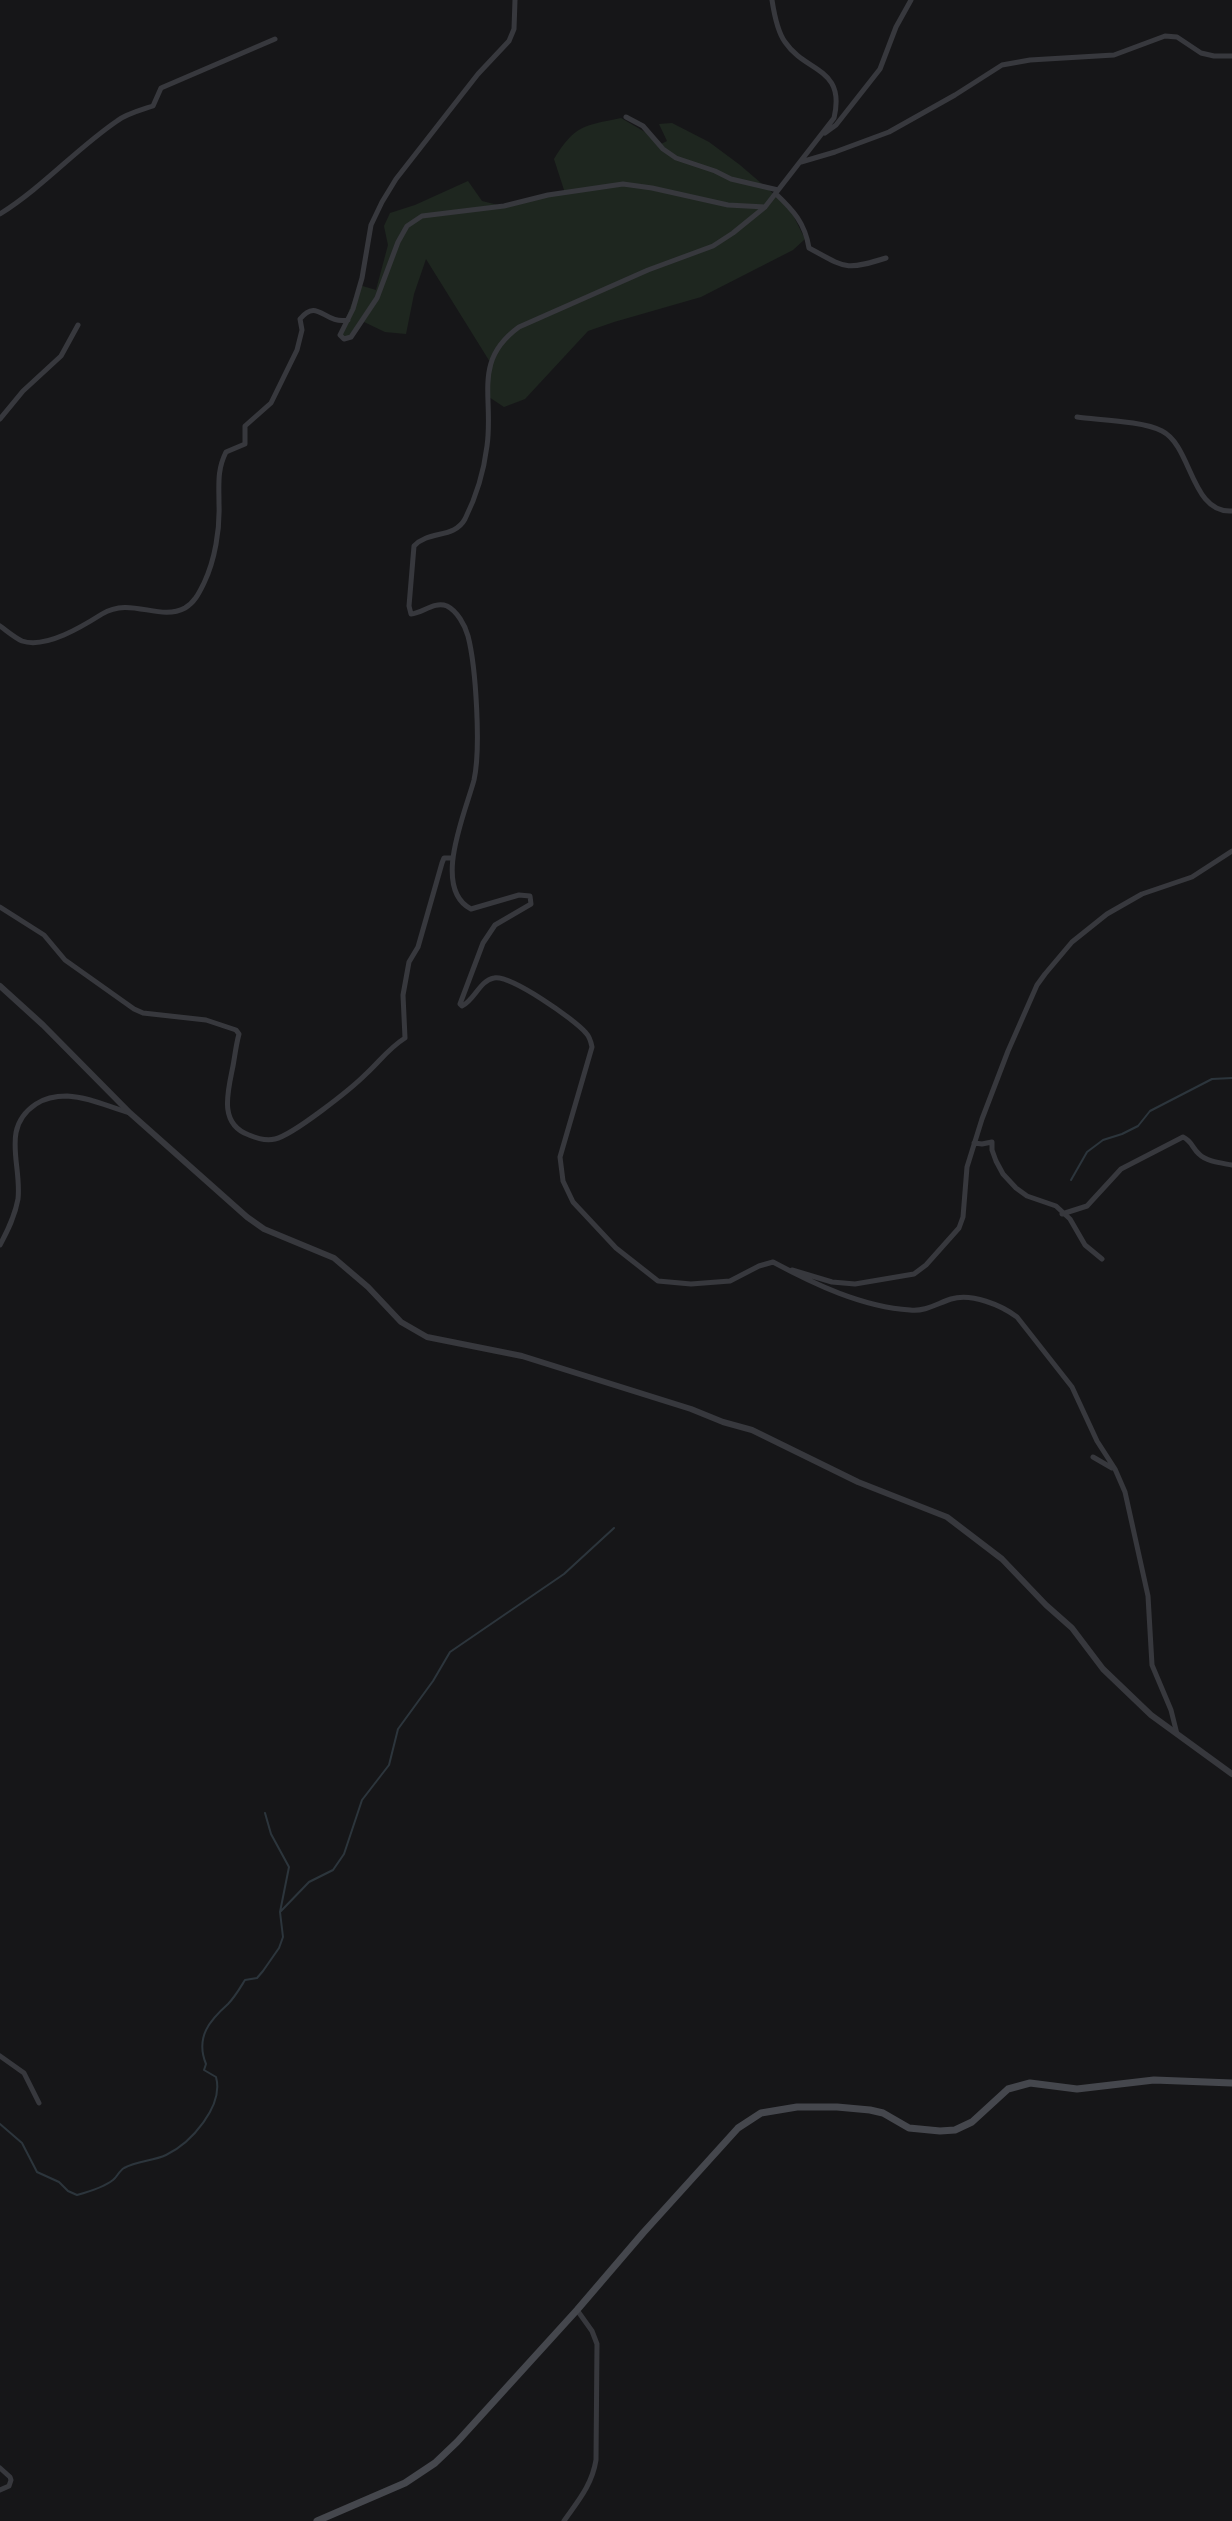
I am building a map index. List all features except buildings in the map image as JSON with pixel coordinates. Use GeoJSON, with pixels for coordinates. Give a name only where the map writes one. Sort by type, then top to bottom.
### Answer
{"type":"FeatureCollection","features":[{"type":"Feature","properties":{"kind":"main road"},"geometry":{"type":"LineString","coordinates":[[317,2521],[405,2483],[435,2463],[578,2310],[738,2128],[761,2113],[797,2107],[870,2110],[883,2113],[909,2127],[940,2131],[955,2130],[972,2122],[1008,2090],[1030,2083],[1077,2089],[1154,2080],[1232,2083]]}},
{"type":"Feature","properties":{"kind":"street"},"geometry":{"type":"LineString","coordinates":[[515,0],[514,29],[509,41],[478,74],[396,179],[382,202],[371,225],[362,278],[340,335],[344,339],[351,337],[377,298],[407,226],[422,216],[504,206],[548,195],[623,184],[728,205],[765,207]]}},
{"type":"Feature","properties":{"kind":"street"},"geometry":{"type":"LineString","coordinates":[[772,0],[785,43],[806,62],[823,71],[835,90],[838,104],[834,118],[765,207],[713,246],[648,270],[519,327],[497,347],[488,379],[487,445],[482,470],[464,521],[457,529],[431,535],[419,541],[413,551],[409,606],[411,614],[435,605],[448,607],[459,617],[465,628],[472,654],[476,715],[474,778],[459,825],[453,858],[452,878],[458,898],[464,906],[471,909],[525,895],[531,899],[531,904],[495,925],[483,943],[460,1004],[467,1004],[488,980],[499,978],[522,986],[576,1024],[590,1038],[592,1047],[560,1157],[561,1173],[573,1202],[616,1248],[658,1280],[691,1284],[730,1281],[773,1262],[798,1277],[859,1300],[912,1311],[961,1297],[972,1298],[1008,1310],[1017,1317],[1072,1387],[1125,1492],[1146,1584],[1152,1665],[1171,1710],[1178,1736]]}},
{"type":"Feature","properties":{"kind":"street"},"geometry":{"type":"LineString","coordinates":[[820,136],[836,125],[876,76],[896,27],[911,0]]}},
{"type":"Feature","properties":{"kind":"street"},"geometry":{"type":"LineString","coordinates":[[801,162],[889,132],[1002,65],[1030,60],[1114,55],[1165,36],[1177,37],[1201,53],[1232,56]]}},
{"type":"Feature","properties":{"kind":"street"},"geometry":{"type":"LineString","coordinates":[[0,214],[32,192],[117,120],[152,106],[161,88],[275,39]]}},
{"type":"Feature","properties":{"kind":"street"},"geometry":{"type":"LineString","coordinates":[[626,117],[643,126],[663,149],[676,158],[731,179],[777,192],[803,224],[809,248],[840,265],[856,268],[886,258]]}},
{"type":"Feature","properties":{"kind":"street"},"geometry":{"type":"LineString","coordinates":[[0,626],[21,641],[31,642],[51,639],[77,629],[110,608],[123,606],[175,612],[189,605],[198,596],[211,568],[219,513],[218,473],[226,452],[245,444],[245,426],[271,403],[297,350],[302,330],[300,319],[310,311],[318,311],[332,321],[348,320]]}},
{"type":"Feature","properties":{"kind":"street"},"geometry":{"type":"LineString","coordinates":[[0,419],[23,391],[61,356],[78,325]]}},
{"type":"Feature","properties":{"kind":"street"},"geometry":{"type":"LineString","coordinates":[[1076,417],[1151,427],[1165,432],[1180,452],[1200,493],[1218,510],[1232,511]]}},
{"type":"Feature","properties":{"kind":"street"},"geometry":{"type":"LineString","coordinates":[[785,1268],[832,1282],[855,1284],[918,1271],[959,1228],[963,1217],[967,1167],[974,1143],[1008,1051],[1037,985],[1072,942],[1107,914],[1142,894],[1192,877],[1232,851]]}},
{"type":"Feature","properties":{"kind":"street"},"geometry":{"type":"LineString","coordinates":[[0,907],[44,935],[65,960],[134,1009],[143,1013],[206,1020],[236,1030],[239,1034],[229,1079],[230,1120],[236,1130],[271,1140],[293,1130],[321,1109],[368,1073],[384,1054],[405,1038],[403,995],[409,962],[418,947],[444,858],[453,858]]}},
{"type":"Feature","properties":{"kind":"street"},"geometry":{"type":"LineString","coordinates":[[0,986],[130,1113],[247,1217],[264,1229],[334,1258],[410,1329],[447,1342],[522,1356],[752,1430],[858,1482],[947,1517],[1002,1559],[1072,1628],[1103,1669],[1151,1715],[1232,1774]]}},
{"type":"Feature","properties":{"kind":"street"},"geometry":{"type":"LineString","coordinates":[[0,1245],[12,1222],[17,1202],[19,1185],[14,1131],[18,1121],[28,1110],[55,1096],[69,1096],[95,1101],[130,1113]]}},
{"type":"Feature","properties":{"kind":"street"},"geometry":{"type":"LineString","coordinates":[[1062,1214],[1087,1206],[1121,1169],[1183,1138],[1188,1139],[1200,1155],[1217,1163],[1232,1165]]}},
{"type":"Feature","properties":{"kind":"street"},"geometry":{"type":"LineString","coordinates":[[974,1143],[992,1142],[996,1161],[1003,1174],[1016,1188],[1027,1196],[1056,1206],[1070,1219],[1085,1245],[1102,1259]]}},
{"type":"Feature","properties":{"kind":"street"},"geometry":{"type":"LineString","coordinates":[[1093,1457],[1115,1469]]}},
{"type":"Feature","properties":{"kind":"street"},"geometry":{"type":"LineString","coordinates":[[0,2056],[24,2073],[39,2103]]}},
{"type":"Feature","properties":{"kind":"street"},"geometry":{"type":"LineString","coordinates":[[565,2521],[587,2490],[595,2471],[596,2460],[597,2344],[578,2310]]}},
{"type":"Feature","properties":{"kind":"street"},"geometry":{"type":"LineString","coordinates":[[0,2468],[11,2480],[9,2486],[0,2490]]}},
{"type":"Feature","properties":{"kind":"shaded area"},"geometry":{"type":"Polygon","coordinates":[[[621,118],[661,144],[667,141],[659,124],[672,123],[709,142],[789,207],[805,239],[793,250],[701,297],[588,331],[525,399],[504,407],[486,395],[490,362],[426,259],[414,294],[406,334],[385,332],[362,321],[352,336],[344,339],[340,334],[359,285],[376,290],[388,245],[384,226],[390,213],[468,181],[482,201],[498,205],[565,193],[554,159],[561,148],[581,129],[621,118]]]}},
{"type":"Feature","properties":{"kind":"waterway"},"geometry":{"type":"LineString","coordinates":[[1071,1180],[1087,1152],[1103,1140],[1138,1126],[1150,1111],[1212,1079],[1232,1078]]}},
{"type":"Feature","properties":{"kind":"waterway"},"geometry":{"type":"LineString","coordinates":[[281,1911],[309,1882],[333,1870],[344,1854],[362,1800],[389,1765],[398,1729],[433,1681],[450,1652],[564,1574],[614,1528]]}},
{"type":"Feature","properties":{"kind":"waterway"},"geometry":{"type":"LineString","coordinates":[[0,2124],[22,2143],[37,2172],[59,2182],[77,2195],[109,2183],[122,2169],[166,2155],[195,2133],[210,2111],[217,2088],[216,2077],[204,2070],[206,2064],[202,2045],[206,2030],[245,1980],[257,1978],[263,1971],[279,1948],[283,1937],[280,1912],[289,1867],[271,1834],[265,1813]]}}]}
